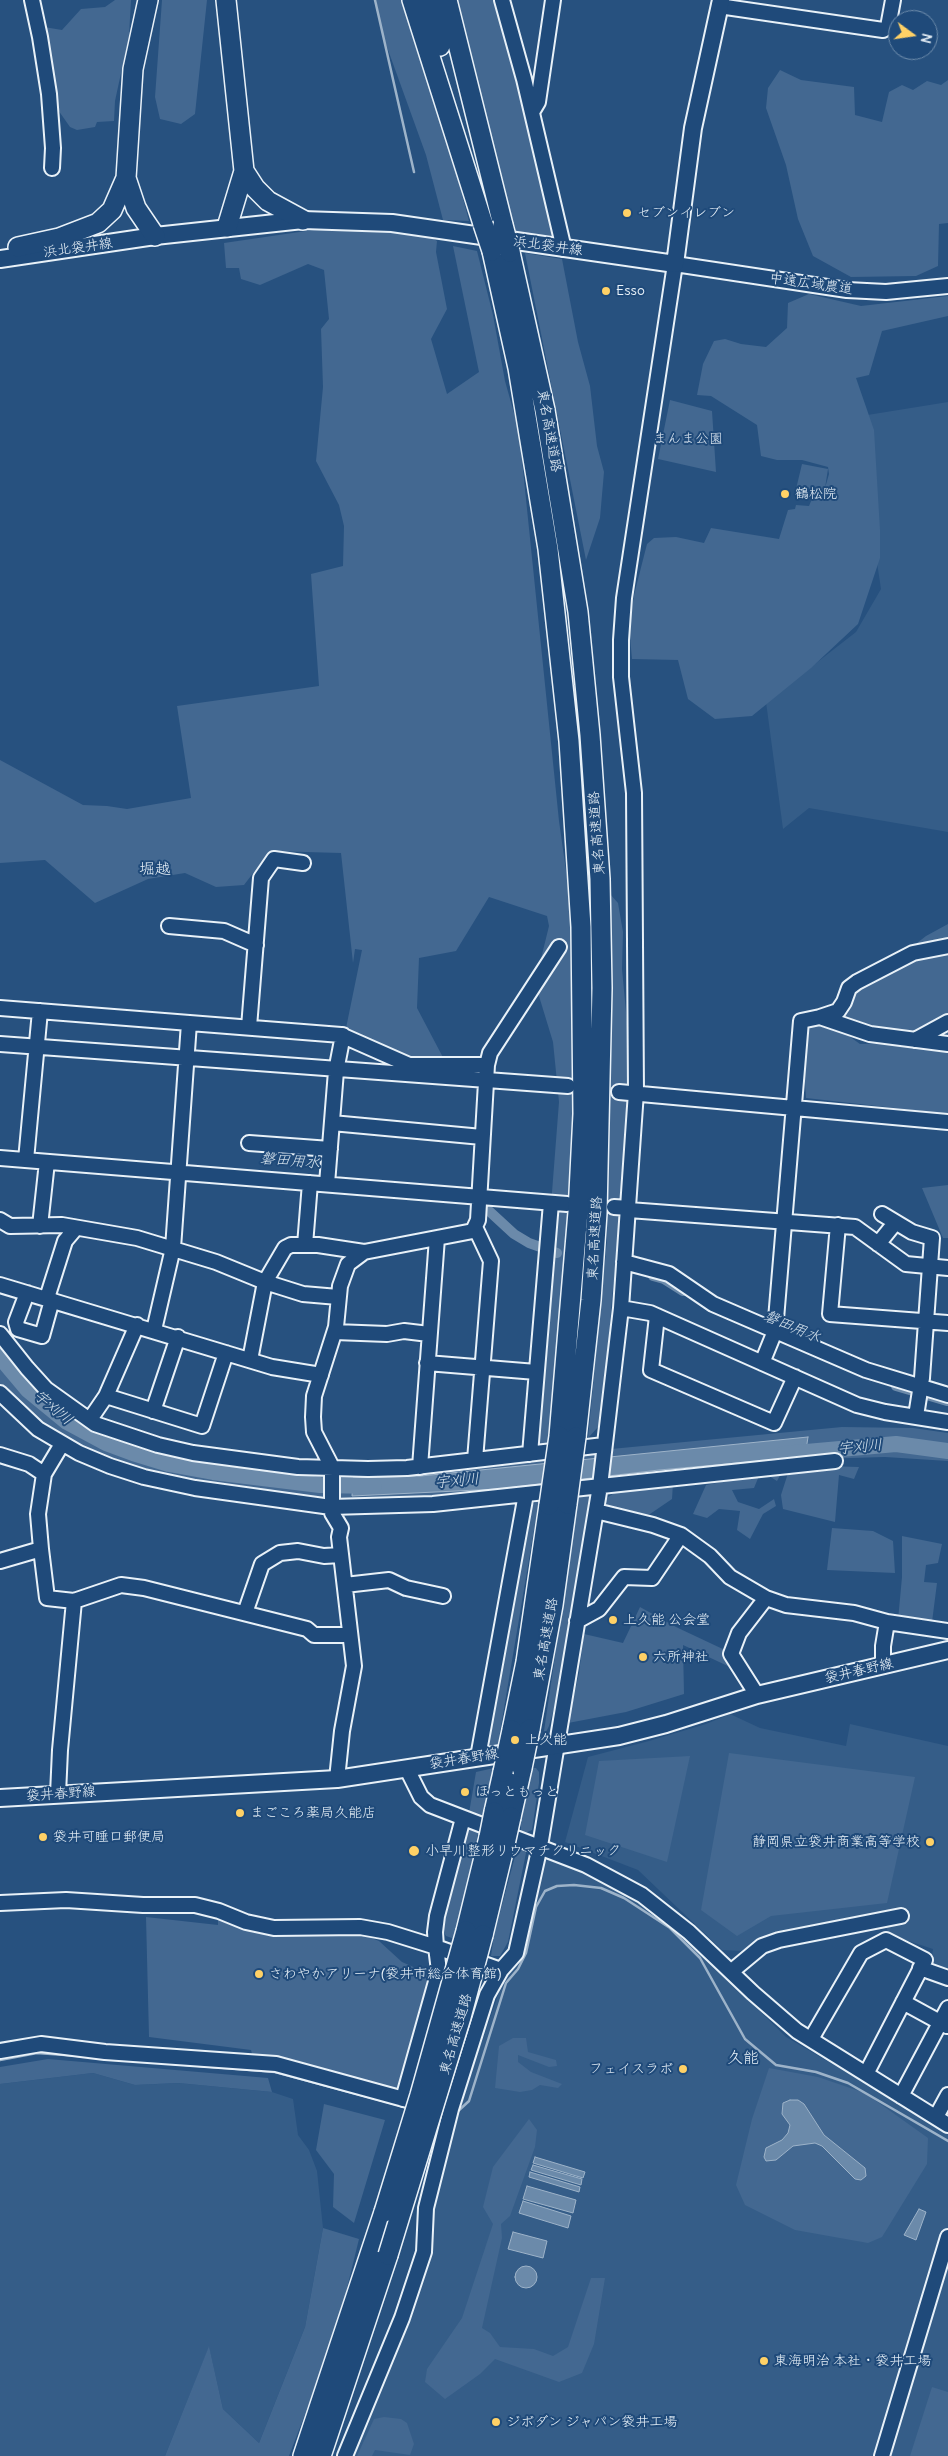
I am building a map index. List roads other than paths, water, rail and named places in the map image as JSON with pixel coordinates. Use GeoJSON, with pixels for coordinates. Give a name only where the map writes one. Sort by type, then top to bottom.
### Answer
{"type":"FeatureCollection","features":[{"type":"Feature","properties":{"kind":"highway"},"geometry":{"type":"LineString","coordinates":[[9,248],[59,238],[98,223],[112,210],[126,178],[133,69],[148,0]]}},
{"type":"Feature","properties":{"kind":"highway"},"geometry":{"type":"LineString","coordinates":[[226,0],[244,171],[227,227]]}},
{"type":"Feature","properties":{"kind":"highway"},"geometry":{"type":"LineString","coordinates":[[412,0],[491,224]]}},
{"type":"Feature","properties":{"kind":"highway","name":"東名高速道路"},"geometry":{"type":"LineString","coordinates":[[428,0],[546,410],[572,573],[590,735],[600,879],[602,988],[597,1213],[591,1300],[558,1505],[553,1605],[521,1730],[503,1772],[503,1815]]}},
{"type":"Feature","properties":{"kind":"highway","name":"東名高速道路"},"geometry":{"type":"LineString","coordinates":[[447,0],[491,224]]}},
{"type":"Feature","properties":{"kind":"highway"},"geometry":{"type":"LineString","coordinates":[[244,171],[255,188],[268,201],[303,220]]}},
{"type":"Feature","properties":{"kind":"highway"},"geometry":{"type":"LineString","coordinates":[[126,178],[136,208],[155,236]]}},
{"type":"Feature","properties":{"kind":"highway","name":"東名高速道路"},"geometry":{"type":"LineString","coordinates":[[321,2456],[388,2255],[456,2035],[475,1933],[503,1815],[522,1768],[521,1730]]}},
{"type":"Feature","properties":{"kind":"highway","name":"東名高速道路"},"geometry":{"type":"LineString","coordinates":[[304,2456],[384,2212],[420,2095],[475,1933]]}},
{"type":"Feature","properties":{"kind":"main road"},"geometry":{"type":"LineString","coordinates":[[674,264],[693,128],[720,3]]}},
{"type":"Feature","properties":{"kind":"main road","name":"浜北袋井線"},"geometry":{"type":"LineString","coordinates":[[0,259],[155,236],[303,220],[392,223],[674,264]]}},
{"type":"Feature","properties":{"kind":"main road","name":"浜北袋井線"},"geometry":{"type":"LineString","coordinates":[[9,248],[91,239],[155,236]]}},
{"type":"Feature","properties":{"kind":"main road","name":"袋井春野線"},"geometry":{"type":"LineString","coordinates":[[0,1798],[337,1779],[556,1744],[619,1736],[666,1724],[757,1695],[948,1650]]}},
{"type":"Feature","properties":{"kind":"street"},"geometry":{"type":"LineString","coordinates":[[32,0],[49,94],[53,148],[52,168]]}},
{"type":"Feature","properties":{"kind":"street"},"geometry":{"type":"LineString","coordinates":[[502,0],[532,112],[564,249]]}},
{"type":"Feature","properties":{"kind":"street"},"geometry":{"type":"LineString","coordinates":[[532,112],[538,102],[553,0]]}},
{"type":"Feature","properties":{"kind":"street"},"geometry":{"type":"LineString","coordinates":[[720,3],[883,30],[888,27],[893,0]]}},
{"type":"Feature","properties":{"kind":"street"},"geometry":{"type":"LineString","coordinates":[[345,2456],[402,2318],[424,2252],[426,2208],[450,2114],[487,1995],[500,1970],[516,1953],[540,1846],[596,1511],[621,1308],[636,1092],[634,794],[621,677],[621,640],[624,598],[674,264]]}},
{"type":"Feature","properties":{"kind":"street","name":"中遠広域農道"},"geometry":{"type":"LineString","coordinates":[[674,264],[847,290],[886,292],[948,286]]}},
{"type":"Feature","properties":{"kind":"street"},"geometry":{"type":"LineString","coordinates":[[249,1027],[261,878],[274,860],[303,863]]}},
{"type":"Feature","properties":{"kind":"street"},"geometry":{"type":"LineString","coordinates":[[169,926],[224,931],[256,945]]}},
{"type":"Feature","properties":{"kind":"street"},"geometry":{"type":"LineString","coordinates":[[762,1363],[775,1331],[792,1109],[801,1021],[820,1018],[838,1011],[844,1002],[849,988],[913,953],[948,946]]}},
{"type":"Feature","properties":{"kind":"street"},"geometry":{"type":"LineString","coordinates":[[250,1360],[265,1282],[285,1248],[292,1245],[305,1245],[364,1252],[473,1231],[478,1220],[487,1065],[490,1053],[559,947]]}},
{"type":"Feature","properties":{"kind":"street"},"geometry":{"type":"LineString","coordinates":[[0,1008],[343,1035],[409,1065],[487,1065]]}},
{"type":"Feature","properties":{"kind":"street"},"geometry":{"type":"LineString","coordinates":[[26,1160],[40,1011]]}},
{"type":"Feature","properties":{"kind":"street"},"geometry":{"type":"LineString","coordinates":[[820,1018],[870,1034],[948,1044]]}},
{"type":"Feature","properties":{"kind":"street"},"geometry":{"type":"LineString","coordinates":[[915,1040],[948,1022]]}},
{"type":"Feature","properties":{"kind":"street"},"geometry":{"type":"LineString","coordinates":[[154,1330],[173,1248],[189,1023]]}},
{"type":"Feature","properties":{"kind":"street"},"geometry":{"type":"LineString","coordinates":[[327,1184],[336,1071],[343,1035]]}},
{"type":"Feature","properties":{"kind":"street"},"geometry":{"type":"LineString","coordinates":[[0,1044],[186,1060],[568,1086]]}},
{"type":"Feature","properties":{"kind":"street"},"geometry":{"type":"LineString","coordinates":[[619,1092],[636,1092],[792,1109],[948,1122]]}},
{"type":"Feature","properties":{"kind":"street"},"geometry":{"type":"LineString","coordinates":[[332,1123],[482,1137]]}},
{"type":"Feature","properties":{"kind":"street"},"geometry":{"type":"LineString","coordinates":[[249,1143],[330,1149]]}},
{"type":"Feature","properties":{"kind":"street"},"geometry":{"type":"LineString","coordinates":[[0,1158],[567,1204]]}},
{"type":"Feature","properties":{"kind":"street"},"geometry":{"type":"LineString","coordinates":[[40,1226],[47,1162]]}},
{"type":"Feature","properties":{"kind":"street"},"geometry":{"type":"LineString","coordinates":[[305,1245],[310,1183]]}},
{"type":"Feature","properties":{"kind":"street"},"geometry":{"type":"LineString","coordinates":[[530,1454],[551,1203]]}},
{"type":"Feature","properties":{"kind":"street"},"geometry":{"type":"LineString","coordinates":[[614,1207],[855,1227],[906,1264],[948,1268]]}},
{"type":"Feature","properties":{"kind":"street"},"geometry":{"type":"LineString","coordinates":[[882,1214],[895,1224],[932,1238],[916,1416]]}},
{"type":"Feature","properties":{"kind":"street"},"geometry":{"type":"LineString","coordinates":[[0,1220],[10,1226],[76,1228],[137,1238],[216,1262],[265,1282],[303,1294],[338,1298]]}},
{"type":"Feature","properties":{"kind":"street"},"geometry":{"type":"LineString","coordinates":[[878,1244],[895,1224]]}},
{"type":"Feature","properties":{"kind":"street"},"geometry":{"type":"LineString","coordinates":[[838,1225],[830,1314],[948,1323]]}},
{"type":"Feature","properties":{"kind":"street"},"geometry":{"type":"LineString","coordinates":[[475,1227],[491,1262],[475,1460]]}},
{"type":"Feature","properties":{"kind":"street"},"geometry":{"type":"LineString","coordinates":[[27,1292],[16,1322],[18,1329],[42,1336],[49,1299],[65,1241],[76,1228]]}},
{"type":"Feature","properties":{"kind":"street"},"geometry":{"type":"LineString","coordinates":[[420,1467],[437,1238]]}},
{"type":"Feature","properties":{"kind":"street"},"geometry":{"type":"LineString","coordinates":[[337,1779],[342,1732],[354,1666],[339,1537],[341,1528],[332,1513],[332,1468],[314,1432],[314,1396],[335,1332],[340,1286],[348,1264],[364,1252]]}},
{"type":"Feature","properties":{"kind":"street"},"geometry":{"type":"LineString","coordinates":[[624,1262],[669,1274],[713,1304],[866,1370],[948,1396]]}},
{"type":"Feature","properties":{"kind":"street"},"geometry":{"type":"LineString","coordinates":[[0,1285],[178,1337],[272,1367],[321,1375]]}},
{"type":"Feature","properties":{"kind":"street"},"geometry":{"type":"LineString","coordinates":[[621,1308],[657,1316],[870,1410],[948,1422]]}},
{"type":"Feature","properties":{"kind":"street"},"geometry":{"type":"LineString","coordinates":[[657,1316],[651,1370],[774,1423],[795,1377]]}},
{"type":"Feature","properties":{"kind":"street"},"geometry":{"type":"LineString","coordinates":[[93,1415],[106,1396],[138,1325]]}},
{"type":"Feature","properties":{"kind":"street"},"geometry":{"type":"LineString","coordinates":[[335,1332],[387,1334],[404,1331],[429,1334]]}},
{"type":"Feature","properties":{"kind":"street"},"geometry":{"type":"LineString","coordinates":[[0,1334],[46,1389],[94,1424],[158,1445],[193,1453],[298,1467],[368,1469],[420,1467],[530,1454],[604,1448]]}},
{"type":"Feature","properties":{"kind":"street"},"geometry":{"type":"LineString","coordinates":[[153,1411],[178,1337]]}},
{"type":"Feature","properties":{"kind":"street"},"geometry":{"type":"LineString","coordinates":[[106,1396],[202,1426],[226,1353]]}},
{"type":"Feature","properties":{"kind":"street"},"geometry":{"type":"LineString","coordinates":[[427,1363],[536,1372]]}},
{"type":"Feature","properties":{"kind":"street"},"geometry":{"type":"LineString","coordinates":[[0,1393],[38,1429],[62,1444],[110,1466],[144,1478],[195,1488],[331,1505],[433,1504],[600,1484],[835,1461]]}},
{"type":"Feature","properties":{"kind":"street"},"geometry":{"type":"LineString","coordinates":[[62,1444],[44,1474],[38,1514],[40,1549],[47,1598],[74,1601],[121,1585],[144,1588],[246,1613],[306,1629],[314,1635],[350,1635]]}},
{"type":"Feature","properties":{"kind":"street"},"geometry":{"type":"LineString","coordinates":[[0,1455],[29,1464],[44,1474]]}},
{"type":"Feature","properties":{"kind":"street"},"geometry":{"type":"LineString","coordinates":[[478,1756],[526,1494]]}},
{"type":"Feature","properties":{"kind":"street"},"geometry":{"type":"LineString","coordinates":[[596,1511],[653,1525],[681,1535],[710,1556],[730,1577],[766,1598],[786,1605],[854,1613],[888,1622],[948,1631]]}},
{"type":"Feature","properties":{"kind":"street"},"geometry":{"type":"LineString","coordinates":[[577,1621],[600,1609],[624,1577],[652,1578],[681,1535]]}},
{"type":"Feature","properties":{"kind":"street"},"geometry":{"type":"LineString","coordinates":[[0,1561],[40,1549]]}},
{"type":"Feature","properties":{"kind":"street"},"geometry":{"type":"LineString","coordinates":[[246,1613],[262,1564],[280,1553],[298,1551],[324,1556],[341,1555]]}},
{"type":"Feature","properties":{"kind":"street"},"geometry":{"type":"LineString","coordinates":[[344,1585],[389,1580],[406,1588],[443,1596]]}},
{"type":"Feature","properties":{"kind":"street"},"geometry":{"type":"LineString","coordinates":[[757,1695],[731,1654],[739,1632],[766,1598]]}},
{"type":"Feature","properties":{"kind":"street"},"geometry":{"type":"LineString","coordinates":[[58,1794],[60,1750],[74,1601]]}},
{"type":"Feature","properties":{"kind":"street"},"geometry":{"type":"LineString","coordinates":[[883,1666],[883,1646],[888,1622]]}},
{"type":"Feature","properties":{"kind":"street"},"geometry":{"type":"LineString","coordinates":[[407,1769],[421,1797],[430,1805],[586,1865],[642,1895],[689,1932],[774,2013],[811,2039],[948,2125]]}},
{"type":"Feature","properties":{"kind":"street"},"geometry":{"type":"LineString","coordinates":[[403,2099],[440,1970],[435,1932],[437,1916],[463,1818]]}},
{"type":"Feature","properties":{"kind":"street"},"geometry":{"type":"LineString","coordinates":[[0,1903],[66,1900],[195,1906],[219,1911],[246,1922],[274,1928],[360,1927],[388,1932],[500,1970]]}},
{"type":"Feature","properties":{"kind":"street"},"geometry":{"type":"LineString","coordinates":[[732,1971],[762,1946],[779,1940],[901,1916]]}},
{"type":"Feature","properties":{"kind":"street"},"geometry":{"type":"LineString","coordinates":[[811,2039],[861,1953],[886,1940],[924,1960],[866,2074]]}},
{"type":"Feature","properties":{"kind":"street"},"geometry":{"type":"LineString","coordinates":[[920,1968],[948,1978]]}},
{"type":"Feature","properties":{"kind":"street"},"geometry":{"type":"LineString","coordinates":[[903,2002],[944,2024]]}},
{"type":"Feature","properties":{"kind":"street"},"geometry":{"type":"LineString","coordinates":[[901,2096],[944,2024],[948,2008]]}},
{"type":"Feature","properties":{"kind":"street"},"geometry":{"type":"LineString","coordinates":[[0,2051],[40,2044],[105,2052],[276,2064],[450,2114]]}},
{"type":"Feature","properties":{"kind":"street"},"geometry":{"type":"LineString","coordinates":[[936,2117],[948,2095]]}},
{"type":"Feature","properties":{"kind":"street"},"geometry":{"type":"LineString","coordinates":[[882,2456],[948,2238]]}},
{"type":"Feature","properties":{"kind":"water"},"geometry":{"type":"Polygon","coordinates":[[[808,1437],[805,1457],[659,1470],[498,1489],[352,1496],[353,1478],[421,1476],[808,1437]]]}},
{"type":"Feature","properties":{"kind":"water"},"geometry":{"type":"Polygon","coordinates":[[[790,2100],[798,2100],[804,2104],[824,2135],[865,2168],[866,2176],[861,2180],[855,2179],[822,2146],[815,2143],[793,2146],[776,2160],[766,2161],[764,2157],[766,2148],[782,2140],[788,2133],[790,2125],[782,2114],[783,2103],[790,2100]]]}},
{"type":"Feature","properties":{"kind":"water"},"geometry":{"type":"Polygon","coordinates":[[[535,2157],[585,2172],[583,2178],[533,2163],[535,2157]]]}},
{"type":"Feature","properties":{"kind":"water"},"geometry":{"type":"Polygon","coordinates":[[[533,2165],[582,2179],[581,2185],[531,2170],[533,2165]]]}},
{"type":"Feature","properties":{"kind":"water"},"geometry":{"type":"Polygon","coordinates":[[[530,2172],[580,2187],[579,2192],[529,2177],[530,2172]]]}},
{"type":"Feature","properties":{"kind":"water"},"geometry":{"type":"Polygon","coordinates":[[[527,2186],[576,2200],[573,2213],[523,2199],[527,2186]]]}},
{"type":"Feature","properties":{"kind":"water"},"geometry":{"type":"Polygon","coordinates":[[[523,2201],[571,2216],[568,2228],[519,2213],[523,2201]]]}},
{"type":"Feature","properties":{"kind":"water"},"geometry":{"type":"Polygon","coordinates":[[[919,2209],[926,2212],[916,2240],[904,2235],[919,2209]]]}},
{"type":"Feature","properties":{"kind":"water"},"geometry":{"type":"Polygon","coordinates":[[[513,2232],[547,2241],[543,2258],[508,2249],[513,2232]]]}},
{"type":"Feature","properties":{"kind":"water"},"geometry":{"type":"Polygon","coordinates":[[[526,2266],[534,2269],[537,2277],[534,2285],[526,2288],[518,2285],[515,2277],[518,2269],[526,2266]]]}},
{"type":"Feature","properties":{"kind":"waterway"},"geometry":{"type":"LineString","coordinates":[[375,0],[414,172]]}},
{"type":"Feature","properties":{"kind":"waterway","name":"磐田用水"},"geometry":{"type":"LineString","coordinates":[[476,1199],[514,1234],[529,1243],[557,1253]]}},
{"type":"Feature","properties":{"kind":"waterway","name":"磐田用水"},"geometry":{"type":"LineString","coordinates":[[653,1276],[664,1279],[683,1291]]}},
{"type":"Feature","properties":{"kind":"waterway","name":"宇刈川"},"geometry":{"type":"LineString","coordinates":[[0,1357],[28,1390],[67,1422],[106,1443],[133,1453],[169,1464],[213,1472],[320,1485],[374,1486]]}},
{"type":"Feature","properties":{"kind":"waterway","name":"磐田用水"},"geometry":{"type":"LineString","coordinates":[[896,1386],[947,1401]]}},
{"type":"Feature","properties":{"kind":"waterway","name":"宇刈川"},"geometry":{"type":"LineString","coordinates":[[784,1454],[896,1444],[948,1451]]}},
{"type":"Feature","properties":{"kind":"waterway"},"geometry":{"type":"LineString","coordinates":[[456,2113],[469,2101],[506,1983],[518,1969],[526,1953],[536,1907],[545,1891],[557,1886],[574,1885],[601,1888],[624,1898],[670,1928],[700,1958],[745,2039],[776,2065],[816,2072],[848,2083],[948,2141]]}},
{"type":"Feature","properties":{"kind":"waterway"},"geometry":{"type":"LineString","coordinates":[[0,2060],[37,2053],[79,2056]]}},
{"type":"Feature","properties":{"kind":"waterway"},"geometry":{"type":"LineString","coordinates":[[137,2061],[275,2072],[409,2108]]}},
{"type":"Feature","properties":{"kind":"place","name":"セブンイレブン"},"geometry":{"type":"Point","coordinates":[627,213]}},
{"type":"Feature","properties":{"kind":"place","name":"Esso"},"geometry":{"type":"Point","coordinates":[606,291]}},
{"type":"Feature","properties":{"kind":"place","name":"鶴松院"},"geometry":{"type":"Point","coordinates":[785,494]}},
{"type":"Feature","properties":{"kind":"place","name":"上久能 公会堂"},"geometry":{"type":"Point","coordinates":[613,1620]}},
{"type":"Feature","properties":{"kind":"place","name":"六所神社"},"geometry":{"type":"Point","coordinates":[643,1657]}},
{"type":"Feature","properties":{"kind":"place","name":"上久能"},"geometry":{"type":"Point","coordinates":[515,1740]}},
{"type":"Feature","properties":{"kind":"place","name":"ほっともっと"},"geometry":{"type":"Point","coordinates":[465,1792]}},
{"type":"Feature","properties":{"kind":"place","name":"まごころ薬局久能店"},"geometry":{"type":"Point","coordinates":[240,1813]}},
{"type":"Feature","properties":{"kind":"place","name":"袋井可睡口郵便局"},"geometry":{"type":"Point","coordinates":[43,1837]}},
{"type":"Feature","properties":{"kind":"place","name":"静岡県立袋井商業高等学校"},"geometry":{"type":"Point","coordinates":[930,1842]}},
{"type":"Feature","properties":{"kind":"place","name":"小早川整形リウマチクリニック"},"geometry":{"type":"Point","coordinates":[414,1851]}},
{"type":"Feature","properties":{"kind":"place","name":"さわやかアリーナ(袋井市総合体育館)"},"geometry":{"type":"Point","coordinates":[259,1974]}},
{"type":"Feature","properties":{"kind":"place","name":"フェイスラボ"},"geometry":{"type":"Point","coordinates":[683,2069]}},
{"type":"Feature","properties":{"kind":"place","name":"東海明治 本社・袋井工場"},"geometry":{"type":"Point","coordinates":[764,2361]}},
{"type":"Feature","properties":{"kind":"place","name":"ジボダン ジャパン袋井工場"},"geometry":{"type":"Point","coordinates":[496,2422]}},
{"type":"Feature","properties":{"kind":"district","name":"堀越"},"geometry":{"type":"Point","coordinates":[155,869]}},
{"type":"Feature","properties":{"kind":"district","name":"久能"},"geometry":{"type":"Point","coordinates":[743,2058]}},
{"type":"Feature","properties":{"kind":"park label","name":"まんま公園"},"geometry":{"type":"Point","coordinates":[688,439]}}]}
